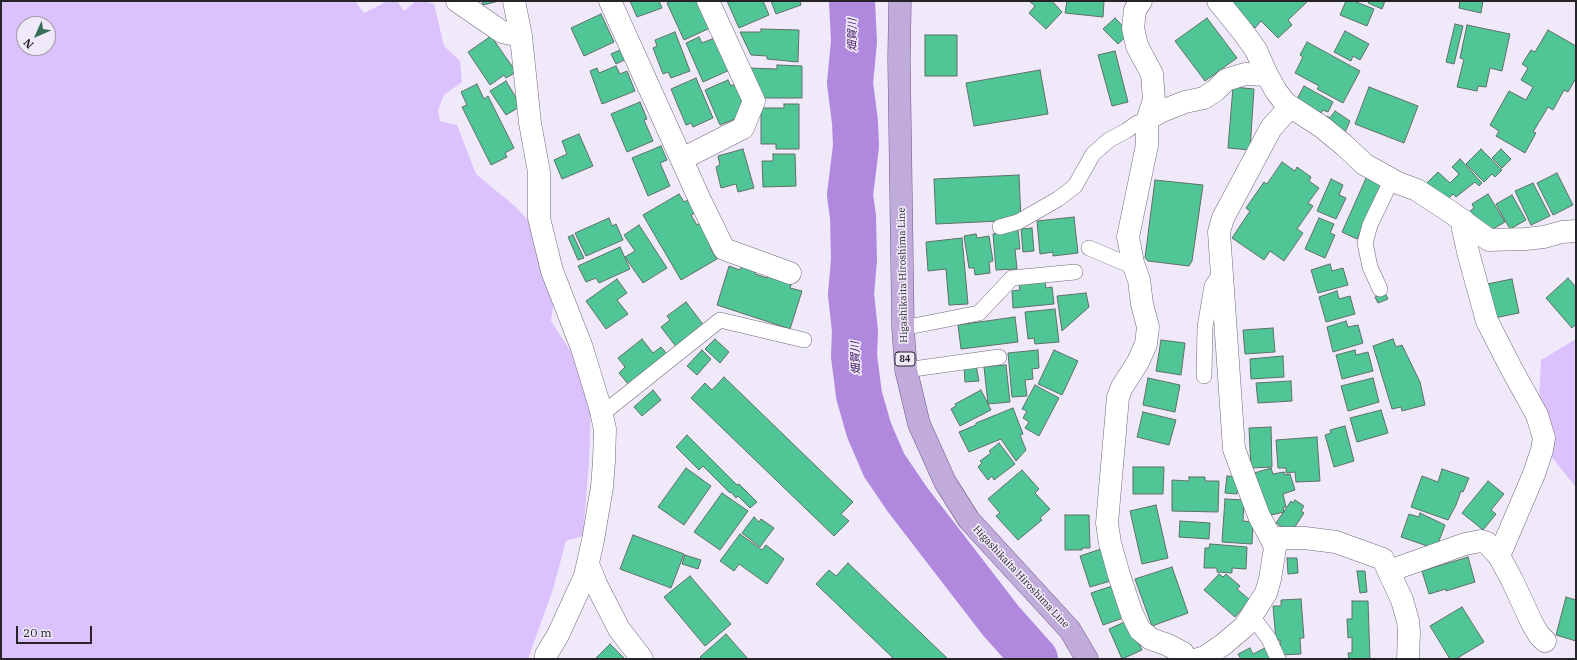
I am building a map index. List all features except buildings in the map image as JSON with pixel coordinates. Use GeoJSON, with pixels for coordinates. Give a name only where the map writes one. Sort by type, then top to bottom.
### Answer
{"type":"FeatureCollection","features":[{"type":"Feature","properties":{"kind":"main road","name":"Higashikaita Hiroshima Line"},"geometry":{"type":"LineString","coordinates":[[900,1],[899,59],[903,328],[906,370],[919,424],[945,482],[969,520],[1070,630],[1087,659]]}},
{"type":"Feature","properties":{"kind":"street"},"geometry":{"type":"LineString","coordinates":[[457,1],[502,32],[521,36]]}},
{"type":"Feature","properties":{"kind":"street"},"geometry":{"type":"LineString","coordinates":[[514,1],[521,36],[530,122],[538,172],[539,218],[552,271],[582,348],[602,414],[605,429],[604,461],[593,540],[585,576],[558,635],[546,655],[546,659]]}},
{"type":"Feature","properties":{"kind":"street"},"geometry":{"type":"LineString","coordinates":[[610,1],[724,249],[790,273]]}},
{"type":"Feature","properties":{"kind":"street"},"geometry":{"type":"LineString","coordinates":[[682,160],[744,128],[754,101],[708,1]]}},
{"type":"Feature","properties":{"kind":"street"},"geometry":{"type":"LineString","coordinates":[[1141,1],[1135,10],[1133,28],[1137,46],[1152,74],[1154,100],[1148,120],[1147,145],[1128,237],[1134,267],[1139,280],[1142,304],[1148,328],[1146,344],[1138,362],[1122,387],[1118,397],[1107,523],[1110,543],[1119,575],[1132,614],[1140,630],[1151,640],[1168,645],[1182,653],[1187,659]]}},
{"type":"Feature","properties":{"kind":"street"},"geometry":{"type":"LineString","coordinates":[[1218,1],[1256,50],[1267,75],[1285,103],[1344,145],[1364,164],[1398,183],[1417,190],[1464,221],[1489,240],[1525,239],[1576,231]]}},
{"type":"Feature","properties":{"kind":"street"},"geometry":{"type":"LineString","coordinates":[[1148,120],[1162,111],[1179,104],[1204,98],[1216,90],[1226,80],[1245,74],[1267,75]]}},
{"type":"Feature","properties":{"kind":"street"},"geometry":{"type":"LineString","coordinates":[[1198,659],[1205,657],[1224,644],[1244,626],[1266,593],[1270,579],[1275,548],[1272,538],[1259,516],[1234,449],[1219,232],[1223,218],[1271,128],[1290,107]]}},
{"type":"Feature","properties":{"kind":"street"},"geometry":{"type":"LineString","coordinates":[[1464,221],[1463,229],[1469,256],[1487,321],[1537,415],[1544,438],[1542,450],[1534,474],[1499,556]]}},
{"type":"Feature","properties":{"kind":"street"},"geometry":{"type":"LineString","coordinates":[[1272,538],[1305,538],[1336,542],[1383,559],[1402,600],[1408,621],[1408,659]]}},
{"type":"Feature","properties":{"kind":"street"},"geometry":{"type":"LineString","coordinates":[[1389,571],[1465,544],[1481,541],[1487,543],[1499,556],[1532,623],[1545,641]]}},
{"type":"Feature","properties":{"kind":"street"},"geometry":{"type":"LineString","coordinates":[[588,564],[597,586],[619,629],[642,659]]}},
{"type":"Feature","properties":{"kind":"lane"},"geometry":{"type":"LineString","coordinates":[[1000,227],[1018,222],[1058,199],[1074,186],[1093,154],[1109,140],[1137,123],[1148,120]]}},
{"type":"Feature","properties":{"kind":"lane"},"geometry":{"type":"LineString","coordinates":[[1380,289],[1370,267],[1365,243],[1370,225],[1392,179]]}},
{"type":"Feature","properties":{"kind":"lane"},"geometry":{"type":"LineString","coordinates":[[1089,248],[1134,267]]}},
{"type":"Feature","properties":{"kind":"lane"},"geometry":{"type":"LineString","coordinates":[[903,328],[979,313],[1012,278],[1075,272]]}},
{"type":"Feature","properties":{"kind":"lane"},"geometry":{"type":"LineString","coordinates":[[1204,376],[1205,327],[1212,286],[1221,272]]}},
{"type":"Feature","properties":{"kind":"lane"},"geometry":{"type":"LineString","coordinates":[[602,414],[720,320],[804,340]]}},
{"type":"Feature","properties":{"kind":"lane"},"geometry":{"type":"LineString","coordinates":[[906,370],[999,357]]}},
{"type":"Feature","properties":{"kind":"lane"},"geometry":{"type":"LineString","coordinates":[[1252,616],[1269,639],[1278,659]]}},
{"type":"Feature","properties":{"kind":"shaded area"},"geometry":{"type":"Polygon","coordinates":[[[1,1],[355,1],[364,13],[388,1],[397,1],[404,11],[416,1],[424,1],[434,4],[444,46],[460,61],[462,82],[444,95],[438,110],[440,121],[457,125],[476,174],[517,208],[532,225],[554,300],[551,321],[571,352],[591,406],[589,463],[583,536],[566,541],[553,589],[528,659],[1,659],[1,1]]]}},
{"type":"Feature","properties":{"kind":"shaded area"},"geometry":{"type":"Polygon","coordinates":[[[1576,339],[1576,485],[1574,485],[1551,456],[1539,402],[1541,360],[1576,339]]]}},
{"type":"Feature","properties":{"kind":"waterway","name":"畑賀川"},"geometry":{"type":"LineString","coordinates":[[852,1],[854,42],[850,83],[855,122],[856,146],[850,195],[853,217],[854,260],[851,294],[855,331],[854,356],[859,395],[869,430],[884,465],[907,499],[1001,621],[1035,659]]}}]}
